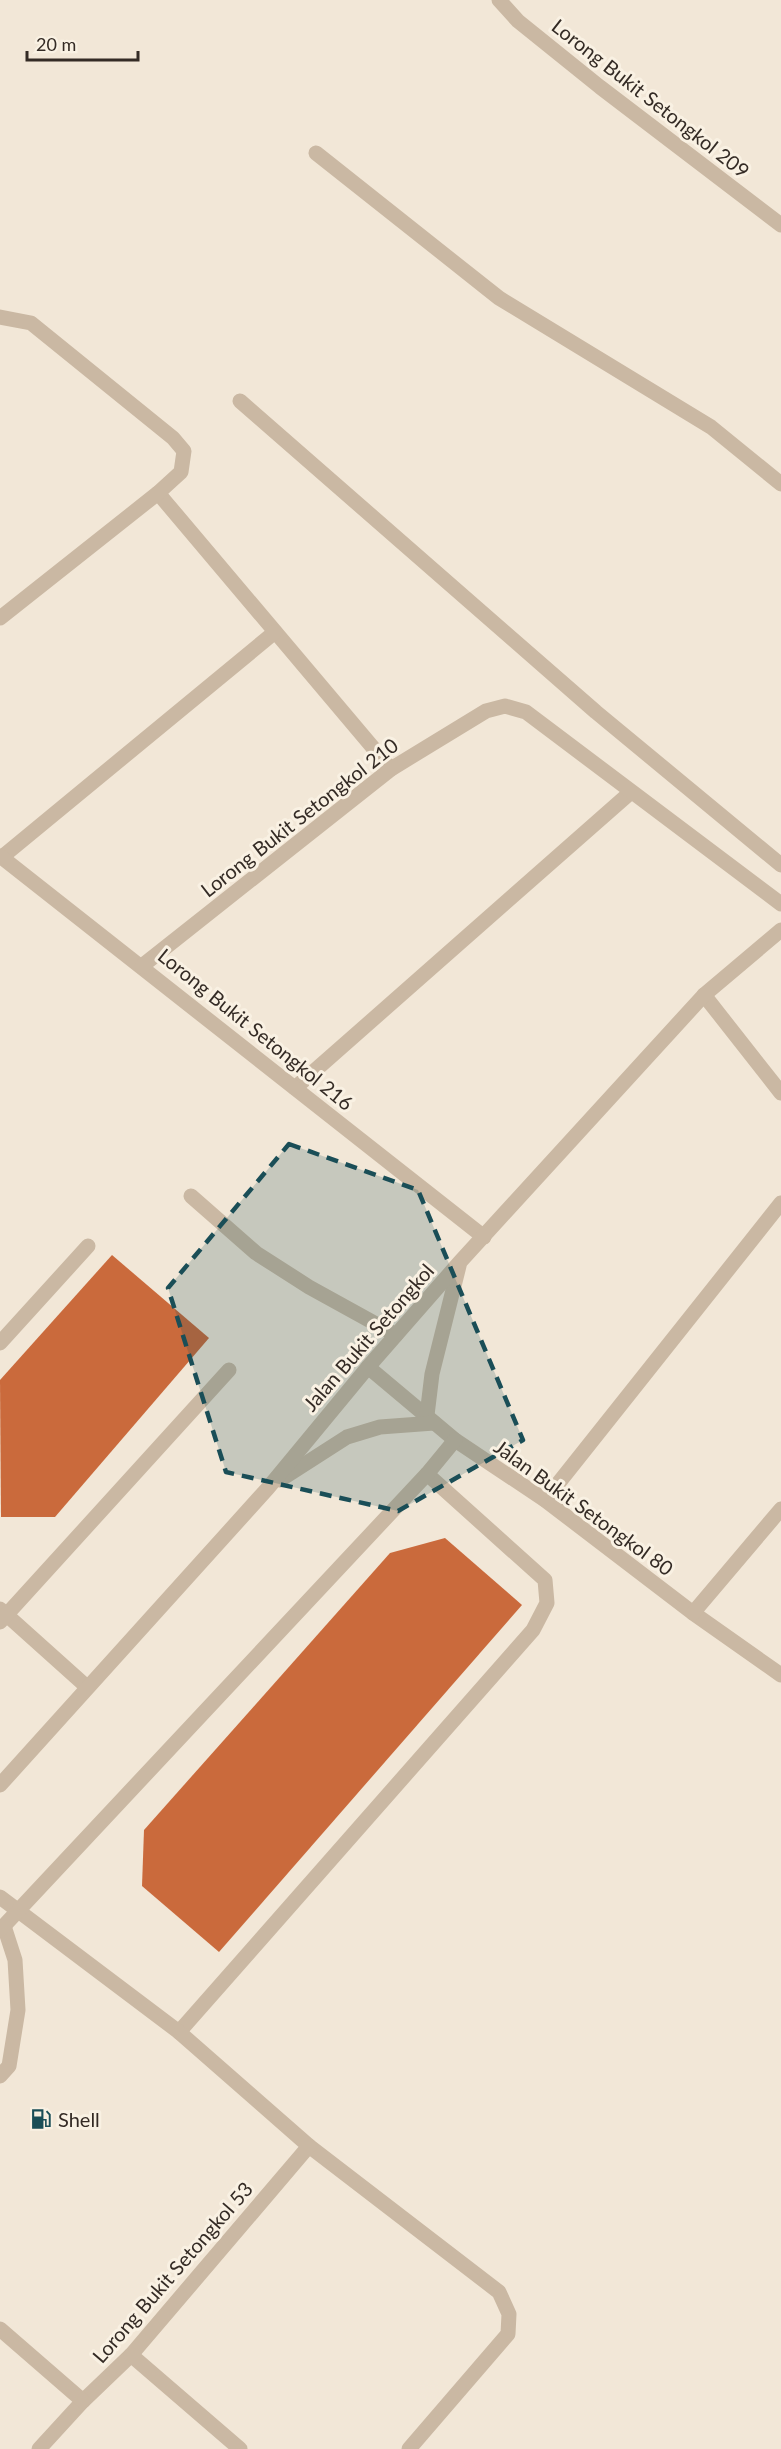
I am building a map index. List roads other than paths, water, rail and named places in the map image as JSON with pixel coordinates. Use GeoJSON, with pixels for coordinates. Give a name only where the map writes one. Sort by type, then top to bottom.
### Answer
{"type":"FeatureCollection","features":[{"type":"Feature","properties":{"kind":"street","name":"Lorong Bukit Setongkol 209"},"geometry":{"type":"LineString","coordinates":[[499,0],[519,21],[600,87],[781,225]]}},
{"type":"Feature","properties":{"kind":"street"},"geometry":{"type":"LineString","coordinates":[[316,153],[499,297],[711,427],[781,484]]}},
{"type":"Feature","properties":{"kind":"street"},"geometry":{"type":"LineString","coordinates":[[0,317],[31,323],[173,438],[184,451],[181,472],[158,493],[0,618]]}},
{"type":"Feature","properties":{"kind":"street"},"geometry":{"type":"LineString","coordinates":[[240,401],[587,705],[781,865]]}},
{"type":"Feature","properties":{"kind":"street"},"geometry":{"type":"LineString","coordinates":[[158,493],[391,769]]}},
{"type":"Feature","properties":{"kind":"street"},"geometry":{"type":"LineString","coordinates":[[1,856],[275,632]]}},
{"type":"Feature","properties":{"kind":"street","name":"Lorong Bukit Setongkol 210"},"geometry":{"type":"LineString","coordinates":[[142,966],[391,769],[486,711],[505,706],[526,712],[781,903]]}},
{"type":"Feature","properties":{"kind":"street"},"geometry":{"type":"LineString","coordinates":[[296,1088],[631,792]]}},
{"type":"Feature","properties":{"kind":"street","name":"Lorong Bukit Setongkol 216"},"geometry":{"type":"LineString","coordinates":[[1,856],[484,1237]]}},
{"type":"Feature","properties":{"kind":"street","name":"Jalan Bukit Setongkol"},"geometry":{"type":"LineString","coordinates":[[0,1785],[268,1488],[368,1367],[459,1263],[704,995],[781,930]]}},
{"type":"Feature","properties":{"kind":"street"},"geometry":{"type":"LineString","coordinates":[[704,995],[778,1083]]}},
{"type":"Feature","properties":{"kind":"street"},"geometry":{"type":"LineString","coordinates":[[191,1196],[256,1252],[309,1287],[396,1335]]}},
{"type":"Feature","properties":{"kind":"street"},"geometry":{"type":"LineString","coordinates":[[545,1500],[781,1203]]}},
{"type":"Feature","properties":{"kind":"street"},"geometry":{"type":"LineString","coordinates":[[0,1342],[88,1246]]}},
{"type":"Feature","properties":{"kind":"street"},"geometry":{"type":"LineString","coordinates":[[268,1488],[346,1437],[380,1427],[430,1419],[432,1374],[459,1263]]}},
{"type":"Feature","properties":{"kind":"street","name":"Jalan Bukit Setongkol 80"},"geometry":{"type":"LineString","coordinates":[[368,1367],[455,1440],[545,1500],[693,1614],[781,1675]]}},
{"type":"Feature","properties":{"kind":"street"},"geometry":{"type":"LineString","coordinates":[[87,1687],[2,1615],[229,1370]]}},
{"type":"Feature","properties":{"kind":"street"},"geometry":{"type":"LineString","coordinates":[[0,2076],[9,2066],[18,2010],[15,1960],[2,1928],[427,1474],[455,1440]]}},
{"type":"Feature","properties":{"kind":"street"},"geometry":{"type":"LineString","coordinates":[[179,2032],[533,1630],[547,1603],[544,1580],[427,1474]]}},
{"type":"Feature","properties":{"kind":"street"},"geometry":{"type":"LineString","coordinates":[[693,1614],[781,1509]]}},
{"type":"Feature","properties":{"kind":"street"},"geometry":{"type":"LineString","coordinates":[[0,1897],[179,2032],[309,2146],[499,2292],[509,2314],[508,2334],[409,2449]]}},
{"type":"Feature","properties":{"kind":"street","name":"Lorong Bukit Setongkol 53"},"geometry":{"type":"LineString","coordinates":[[39,2449],[130,2355],[309,2146]]}},
{"type":"Feature","properties":{"kind":"street"},"geometry":{"type":"LineString","coordinates":[[0,2329],[83,2401]]}},
{"type":"Feature","properties":{"kind":"street"},"geometry":{"type":"LineString","coordinates":[[130,2355],[240,2449]]}},
{"type":"Feature","properties":{"kind":"place","name":"Shell"},"geometry":{"type":"Point","coordinates":[41,2119]}}]}
